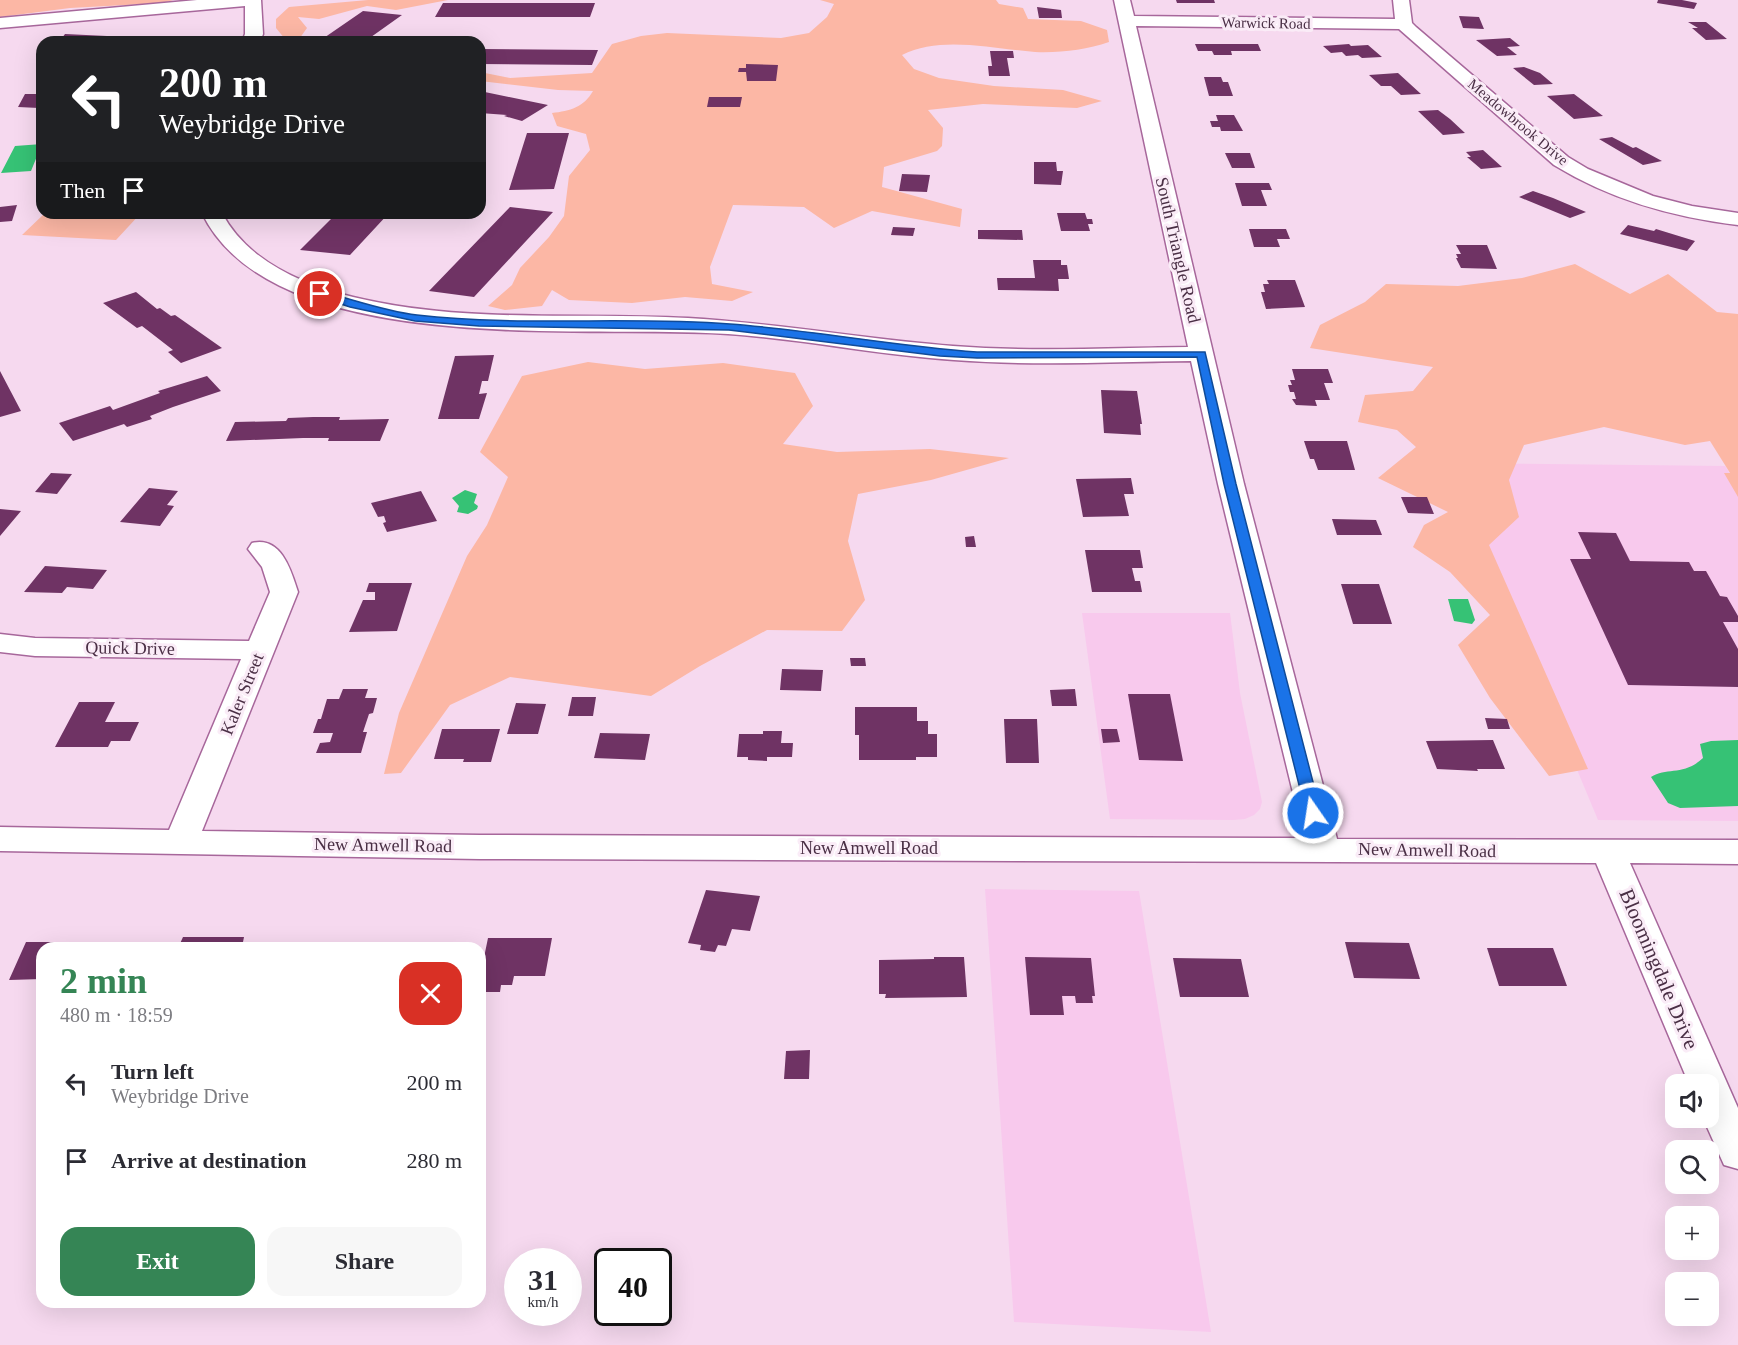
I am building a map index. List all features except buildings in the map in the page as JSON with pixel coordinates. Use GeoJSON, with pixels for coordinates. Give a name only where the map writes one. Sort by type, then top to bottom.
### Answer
{"type":"FeatureCollection","features":[{"type":"Feature","properties":{"kind":"street"},"geometry":{"type":"LineString","coordinates":[[0,23],[253,0],[253,36]]}},
{"type":"Feature","properties":{"kind":"street"},"geometry":{"type":"LineString","coordinates":[[1401,0],[1404,24]]}},
{"type":"Feature","properties":{"kind":"street","name":"Warwick Road"},"geometry":{"type":"LineString","coordinates":[[1124,11],[1404,24]]}},
{"type":"Feature","properties":{"kind":"street","name":"South Triangle Road"},"geometry":{"type":"LineString","coordinates":[[1124,11],[1230,484],[1323,849]]}},
{"type":"Feature","properties":{"kind":"street","name":"Meadowbrook Drive"},"geometry":{"type":"LineString","coordinates":[[1404,24],[1580,174],[1655,203],[1689,212],[1738,219]]}},
{"type":"Feature","properties":{"kind":"street"},"geometry":{"type":"LineString","coordinates":[[215,219],[225,238],[258,266],[278,277],[334,299],[415,318],[520,325],[720,326],[977,355],[1202,354]]}},
{"type":"Feature","properties":{"kind":"street","name":"Kaler Street"},"geometry":{"type":"LineString","coordinates":[[180,841],[284,592],[276,566],[262,549]]}},
{"type":"Feature","properties":{"kind":"street","name":"Quick Drive"},"geometry":{"type":"LineString","coordinates":[[0,643],[35,647],[260,650]]}},
{"type":"Feature","properties":{"kind":"street","name":"New Amwell Road"},"geometry":{"type":"LineString","coordinates":[[0,839],[492,847],[1738,852]]}},
{"type":"Feature","properties":{"kind":"street","name":"Bloomingdale Drive"},"geometry":{"type":"LineString","coordinates":[[1608,851],[1738,1153]]}},
{"type":"Feature","properties":{"kind":"shaded area"},"geometry":{"type":"Polygon","coordinates":[[[0,0],[173,0],[163,3],[70,8],[0,17],[0,0]]]}},
{"type":"Feature","properties":{"kind":"shaded area"},"geometry":{"type":"Polygon","coordinates":[[[368,0],[448,0],[396,10],[367,6],[319,19],[298,17],[307,28],[301,36],[283,36],[276,28],[276,19],[289,7],[368,0]]]}},
{"type":"Feature","properties":{"kind":"shaded area"},"geometry":{"type":"Polygon","coordinates":[[[820,0],[996,0],[999,4],[1023,8],[1028,19],[1081,21],[1107,30],[1109,42],[1073,50],[1035,52],[950,44],[917,49],[902,55],[914,69],[939,78],[994,86],[1063,90],[1102,101],[1077,108],[983,104],[928,110],[943,128],[942,146],[937,151],[884,167],[882,187],[962,209],[960,227],[872,211],[834,228],[804,207],[733,205],[710,267],[712,284],[753,292],[732,301],[685,297],[632,303],[569,300],[552,290],[542,306],[505,310],[488,306],[512,285],[520,268],[549,237],[564,216],[569,176],[590,150],[586,134],[557,126],[552,113],[576,107],[593,91],[558,90],[486,82],[486,73],[510,78],[592,73],[612,44],[641,36],[667,33],[781,38],[809,33],[827,17],[834,4],[820,0]]]}},
{"type":"Feature","properties":{"kind":"shaded area"},"geometry":{"type":"Polygon","coordinates":[[[36,144],[36,159],[31,171],[1,173],[15,146],[36,144]]]}},
{"type":"Feature","properties":{"kind":"shaded area"},"geometry":{"type":"Polygon","coordinates":[[[39,219],[135,219],[116,240],[22,235],[39,219]]]}},
{"type":"Feature","properties":{"kind":"shaded area"},"geometry":{"type":"Polygon","coordinates":[[[1575,264],[1630,294],[1668,274],[1717,312],[1738,314],[1738,497],[1724,473],[1730,473],[1710,441],[1685,445],[1604,427],[1524,445],[1509,480],[1519,517],[1489,545],[1588,769],[1549,776],[1490,698],[1458,645],[1490,615],[1450,572],[1413,547],[1424,525],[1448,512],[1378,478],[1416,447],[1397,430],[1358,422],[1365,395],[1413,391],[1433,367],[1310,348],[1320,325],[1365,302],[1386,284],[1458,286],[1522,278],[1575,264]]]}},
{"type":"Feature","properties":{"kind":"shaded area"},"geometry":{"type":"Polygon","coordinates":[[[588,362],[645,369],[723,363],[795,373],[813,406],[783,444],[837,452],[930,449],[1009,458],[931,480],[858,494],[848,541],[865,600],[842,631],[767,630],[700,666],[651,696],[510,677],[450,705],[401,773],[384,774],[399,713],[467,556],[487,525],[508,477],[480,452],[522,376],[588,362]]]}},
{"type":"Feature","properties":{"kind":"shaded area"},"geometry":{"type":"Polygon","coordinates":[[[1449,463],[1725,466],[1738,486],[1738,821],[1598,820],[1449,463]]]}},
{"type":"Feature","properties":{"kind":"shaded area"},"geometry":{"type":"Polygon","coordinates":[[[465,490],[477,494],[474,503],[478,506],[477,509],[468,514],[457,512],[459,506],[452,498],[465,490]]]}},
{"type":"Feature","properties":{"kind":"shaded area"},"geometry":{"type":"Polygon","coordinates":[[[1448,599],[1468,599],[1475,620],[1472,624],[1454,621],[1448,599]]]}},
{"type":"Feature","properties":{"kind":"shaded area"},"geometry":{"type":"Polygon","coordinates":[[[1082,613],[1230,613],[1240,693],[1262,802],[1260,809],[1254,815],[1245,819],[1233,820],[1110,819],[1082,613]]]}},
{"type":"Feature","properties":{"kind":"shaded area"},"geometry":{"type":"Polygon","coordinates":[[[1738,740],[1738,806],[1680,808],[1668,803],[1651,777],[1696,764],[1703,758],[1700,744],[1711,741],[1738,740]]]}},
{"type":"Feature","properties":{"kind":"shaded area"},"geometry":{"type":"Polygon","coordinates":[[[985,889],[1139,891],[1211,1332],[1014,1322],[985,889]]]}},
{"type":"Feature","properties":{"kind":"route"},"geometry":{"type":"LineString","coordinates":[[320,294],[353,305],[415,318],[479,323],[729,327],[977,355],[1202,354],[1230,484],[1313,813]]}}]}
